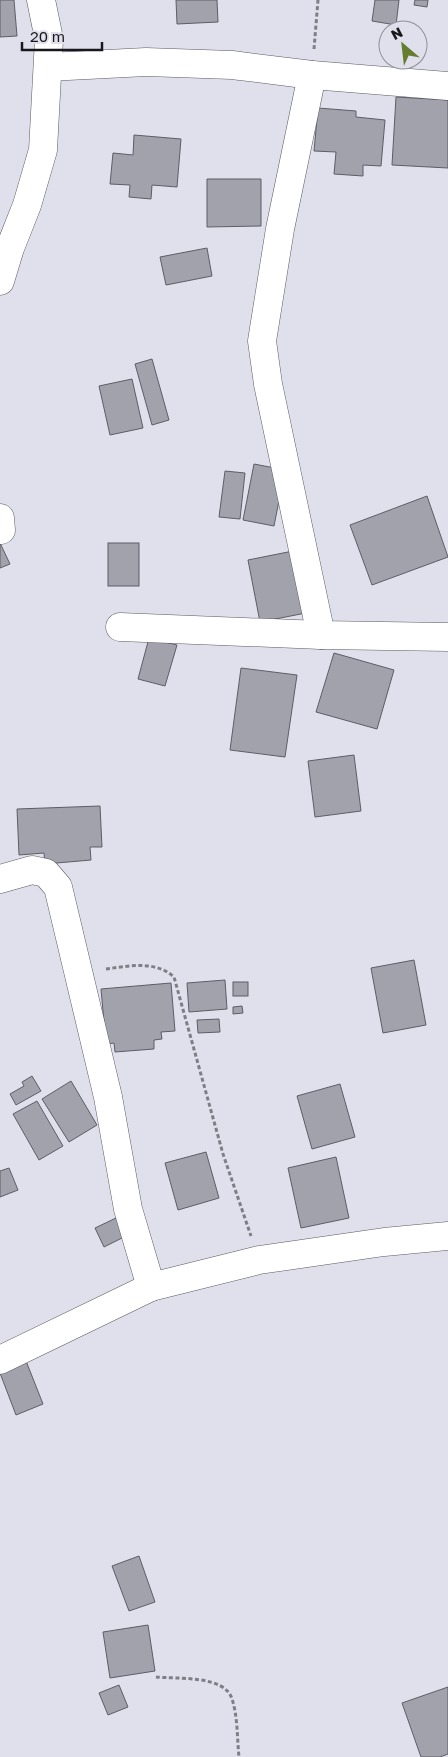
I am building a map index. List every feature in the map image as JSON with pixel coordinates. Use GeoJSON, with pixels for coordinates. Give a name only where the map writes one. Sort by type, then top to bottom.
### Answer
{"type":"FeatureCollection","features":[{"type":"Feature","properties":{"kind":"street"},"geometry":{"type":"LineString","coordinates":[[0,281],[10,248],[27,206],[43,150],[48,39],[41,0]]}},
{"type":"Feature","properties":{"kind":"street"},"geometry":{"type":"LineString","coordinates":[[48,67],[146,62],[232,64],[312,75],[448,86]]}},
{"type":"Feature","properties":{"kind":"street"},"geometry":{"type":"LineString","coordinates":[[312,75],[280,229],[262,341],[268,384],[322,635]]}},
{"type":"Feature","properties":{"kind":"street"},"geometry":{"type":"LineString","coordinates":[[120,627],[322,635],[448,637]]}},
{"type":"Feature","properties":{"kind":"street"},"geometry":{"type":"LineString","coordinates":[[0,879],[32,870],[46,873],[58,887],[108,1097],[128,1209],[151,1287]]}},
{"type":"Feature","properties":{"kind":"street"},"geometry":{"type":"LineString","coordinates":[[0,1360],[151,1287],[259,1260],[384,1242],[448,1236]]}},
{"type":"Feature","properties":{"kind":"path"},"geometry":{"type":"LineString","coordinates":[[312,75],[318,0]]}},
{"type":"Feature","properties":{"kind":"path"},"geometry":{"type":"LineString","coordinates":[[78,972],[136,965],[158,968],[174,977],[223,1154],[259,1260]]}},
{"type":"Feature","properties":{"kind":"path"},"geometry":{"type":"LineString","coordinates":[[156,1677],[213,1682],[225,1688],[232,1698],[239,1757]]}},
{"type":"Feature","properties":{"kind":"building"},"geometry":{"type":"Polygon","coordinates":[[[0,0],[14,0],[17,36],[0,37],[0,0]]]}},
{"type":"Feature","properties":{"kind":"building"},"geometry":{"type":"Polygon","coordinates":[[[176,0],[217,0],[218,22],[177,24],[176,0]]]}},
{"type":"Feature","properties":{"kind":"building"},"geometry":{"type":"Polygon","coordinates":[[[375,0],[399,0],[397,20],[372,21],[375,0]]]}},
{"type":"Feature","properties":{"kind":"building"},"geometry":{"type":"Polygon","coordinates":[[[415,0],[428,0],[427,7],[414,5],[415,0]]]}},
{"type":"Feature","properties":{"kind":"building"},"geometry":{"type":"Polygon","coordinates":[[[396,97],[448,100],[448,168],[392,165],[396,97]]]}},
{"type":"Feature","properties":{"kind":"building"},"geometry":{"type":"Polygon","coordinates":[[[318,108],[356,111],[356,117],[385,120],[381,166],[363,165],[363,176],[334,174],[336,152],[314,151],[318,108]]]}},
{"type":"Feature","properties":{"kind":"building"},"geometry":{"type":"Polygon","coordinates":[[[134,135],[181,139],[177,187],[152,185],[151,199],[129,197],[130,185],[110,184],[113,153],[133,155],[134,135]]]}},
{"type":"Feature","properties":{"kind":"building"},"geometry":{"type":"Polygon","coordinates":[[[207,179],[261,179],[261,226],[207,227],[207,179]]]}},
{"type":"Feature","properties":{"kind":"building"},"geometry":{"type":"Polygon","coordinates":[[[207,248],[212,276],[166,285],[160,257],[207,248]]]}},
{"type":"Feature","properties":{"kind":"building"},"geometry":{"type":"Polygon","coordinates":[[[152,359],[169,420],[152,425],[135,364],[152,359]]]}},
{"type":"Feature","properties":{"kind":"building"},"geometry":{"type":"Polygon","coordinates":[[[132,379],[143,428],[110,435],[99,386],[132,379]]]}},
{"type":"Feature","properties":{"kind":"building"},"geometry":{"type":"Polygon","coordinates":[[[254,464],[285,470],[274,526],[243,520],[254,464]]]}},
{"type":"Feature","properties":{"kind":"building"},"geometry":{"type":"Polygon","coordinates":[[[225,471],[245,473],[240,519],[219,517],[225,471]]]}},
{"type":"Feature","properties":{"kind":"building"},"geometry":{"type":"Polygon","coordinates":[[[427,496],[448,557],[372,585],[350,525],[427,496]]]}},
{"type":"Feature","properties":{"kind":"building"},"geometry":{"type":"Polygon","coordinates":[[[0,543],[10,564],[0,568],[0,543]]]}},
{"type":"Feature","properties":{"kind":"building"},"geometry":{"type":"Polygon","coordinates":[[[108,543],[139,543],[139,586],[108,586],[108,543]]]}},
{"type":"Feature","properties":{"kind":"building"},"geometry":{"type":"Polygon","coordinates":[[[298,550],[311,612],[260,622],[248,560],[298,550]]]}},
{"type":"Feature","properties":{"kind":"building"},"geometry":{"type":"Polygon","coordinates":[[[149,638],[177,645],[165,686],[138,679],[149,638]]]}},
{"type":"Feature","properties":{"kind":"building"},"geometry":{"type":"Polygon","coordinates":[[[334,653],[394,670],[377,729],[316,712],[334,653]]]}},
{"type":"Feature","properties":{"kind":"building"},"geometry":{"type":"Polygon","coordinates":[[[241,668],[297,675],[285,757],[230,750],[241,668]]]}},
{"type":"Feature","properties":{"kind":"building"},"geometry":{"type":"Polygon","coordinates":[[[354,755],[361,811],[315,817],[308,761],[354,755]]]}},
{"type":"Feature","properties":{"kind":"building"},"geometry":{"type":"Polygon","coordinates":[[[100,806],[102,847],[90,847],[91,860],[45,864],[44,853],[19,855],[17,809],[100,806]]]}},
{"type":"Feature","properties":{"kind":"building"},"geometry":{"type":"Polygon","coordinates":[[[414,960],[426,1025],[383,1033],[371,968],[414,960]]]}},
{"type":"Feature","properties":{"kind":"building"},"geometry":{"type":"Polygon","coordinates":[[[225,980],[227,1009],[189,1012],[187,983],[225,980]]]}},
{"type":"Feature","properties":{"kind":"building"},"geometry":{"type":"Polygon","coordinates":[[[233,982],[248,982],[248,996],[233,996],[233,982]]]}},
{"type":"Feature","properties":{"kind":"building"},"geometry":{"type":"Polygon","coordinates":[[[171,983],[175,1031],[161,1032],[162,1039],[154,1040],[154,1049],[115,1052],[114,1043],[106,1044],[101,989],[171,983]]]}},
{"type":"Feature","properties":{"kind":"building"},"geometry":{"type":"Polygon","coordinates":[[[242,1006],[243,1013],[233,1014],[233,1007],[242,1006]]]}},
{"type":"Feature","properties":{"kind":"building"},"geometry":{"type":"Polygon","coordinates":[[[219,1019],[220,1032],[198,1033],[197,1020],[219,1019]]]}},
{"type":"Feature","properties":{"kind":"building"},"geometry":{"type":"Polygon","coordinates":[[[32,1076],[41,1091],[16,1105],[10,1094],[24,1086],[22,1082],[32,1076]]]}},
{"type":"Feature","properties":{"kind":"building"},"geometry":{"type":"Polygon","coordinates":[[[71,1081],[97,1125],[69,1142],[42,1099],[71,1081]]]}},
{"type":"Feature","properties":{"kind":"building"},"geometry":{"type":"Polygon","coordinates":[[[340,1084],[355,1137],[312,1149],[297,1096],[340,1084]]]}},
{"type":"Feature","properties":{"kind":"building"},"geometry":{"type":"Polygon","coordinates":[[[37,1101],[63,1146],[39,1160],[13,1114],[37,1101]]]}},
{"type":"Feature","properties":{"kind":"building"},"geometry":{"type":"Polygon","coordinates":[[[206,1152],[219,1198],[178,1210],[165,1163],[206,1152]]]}},
{"type":"Feature","properties":{"kind":"building"},"geometry":{"type":"Polygon","coordinates":[[[336,1157],[349,1218],[301,1228],[288,1168],[336,1157]]]}},
{"type":"Feature","properties":{"kind":"building"},"geometry":{"type":"Polygon","coordinates":[[[9,1168],[18,1190],[0,1197],[0,1171],[9,1168]]]}},
{"type":"Feature","properties":{"kind":"building"},"geometry":{"type":"Polygon","coordinates":[[[116,1218],[126,1236],[104,1247],[95,1228],[116,1218]]]}},
{"type":"Feature","properties":{"kind":"building"},"geometry":{"type":"Polygon","coordinates":[[[26,1361],[43,1404],[16,1415],[0,1373],[26,1361]]]}},
{"type":"Feature","properties":{"kind":"building"},"geometry":{"type":"Polygon","coordinates":[[[139,1556],[155,1602],[129,1611],[112,1566],[139,1556]]]}},
{"type":"Feature","properties":{"kind":"building"},"geometry":{"type":"Polygon","coordinates":[[[148,1625],[155,1671],[110,1678],[103,1632],[148,1625]]]}},
{"type":"Feature","properties":{"kind":"building"},"geometry":{"type":"Polygon","coordinates":[[[119,1685],[128,1707],[108,1715],[99,1693],[119,1685]]]}},
{"type":"Feature","properties":{"kind":"building"},"geometry":{"type":"Polygon","coordinates":[[[448,1687],[448,1754],[440,1757],[421,1757],[402,1703],[448,1687]]]}}]}
